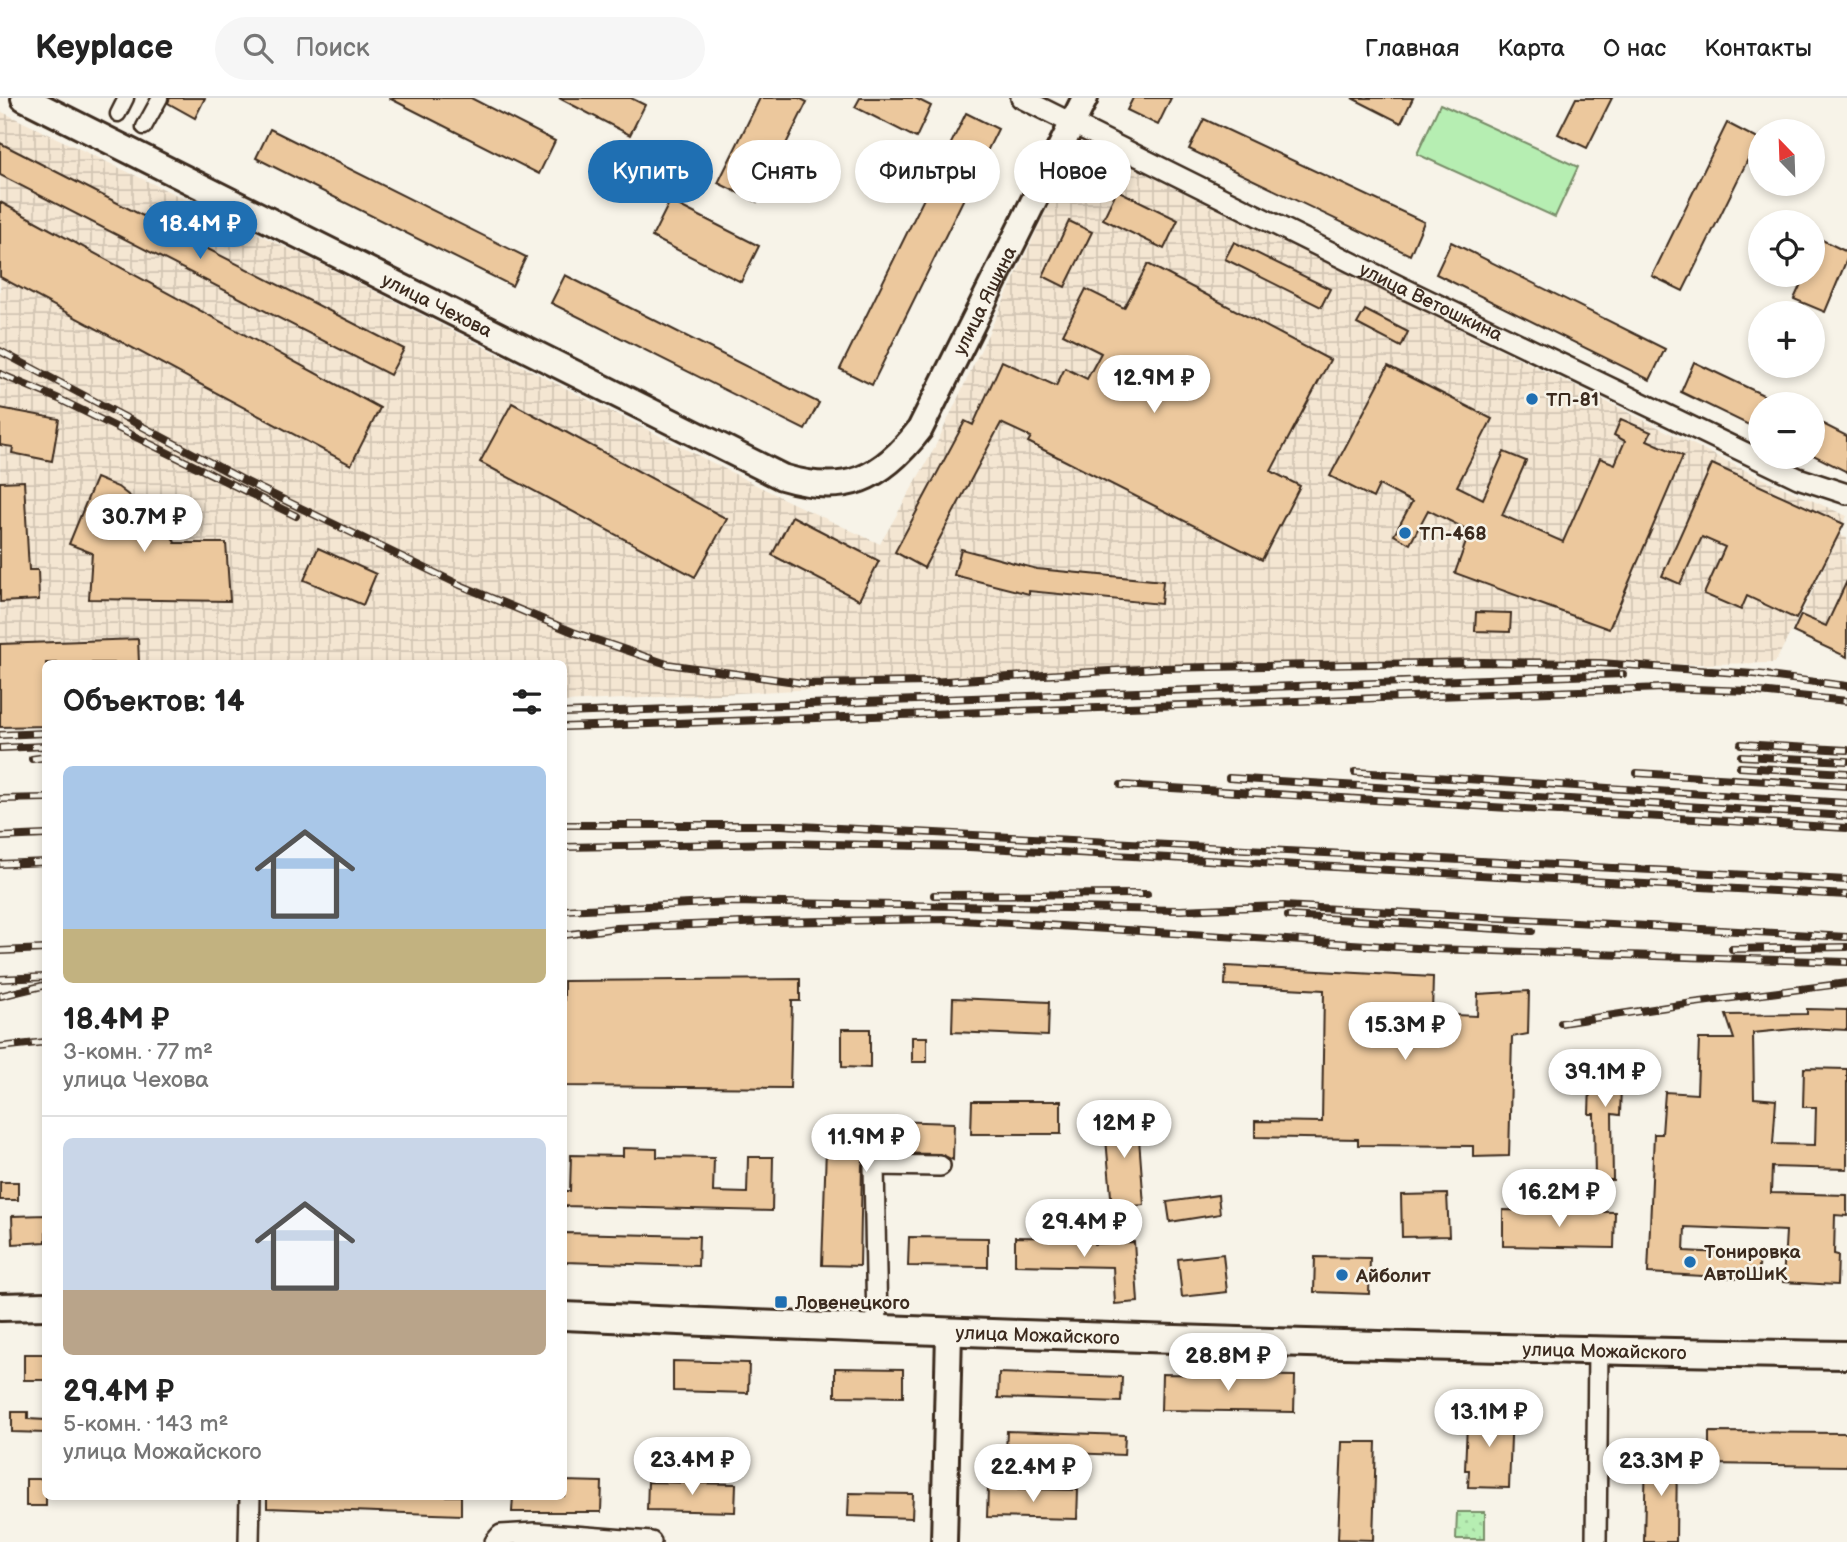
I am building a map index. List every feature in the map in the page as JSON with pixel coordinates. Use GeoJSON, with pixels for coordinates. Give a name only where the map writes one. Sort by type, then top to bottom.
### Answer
{"type":"FeatureCollection","features":[{"type":"Feature","properties":{"kind":"main road"},"geometry":{"type":"LineString","coordinates":[[0,1307],[42,1306]]}},
{"type":"Feature","properties":{"kind":"main road","name":"улица Можайского"},"geometry":{"type":"LineString","coordinates":[[567,1316],[949,1332],[1847,1355]]}},
{"type":"Feature","properties":{"kind":"street","name":"улица Чехова"},"geometry":{"type":"LineString","coordinates":[[24,98],[782,477],[806,485],[832,486],[858,480]]}},
{"type":"Feature","properties":{"kind":"street"},"geometry":{"type":"LineString","coordinates":[[118,114],[126,98]]}},
{"type":"Feature","properties":{"kind":"street"},"geometry":{"type":"LineString","coordinates":[[144,127],[160,98]]}},
{"type":"Feature","properties":{"kind":"street","name":"улица Ветошкина"},"geometry":{"type":"LineString","coordinates":[[1021,98],[1401,287],[1788,474],[1847,494]]}},
{"type":"Feature","properties":{"kind":"street","name":"улица Яшина"},"geometry":{"type":"LineString","coordinates":[[858,480],[881,470],[901,454],[920,429],[1085,98]]}},
{"type":"Feature","properties":{"kind":"street"},"geometry":{"type":"LineString","coordinates":[[877,1328],[874,1165],[940,1166]]}},
{"type":"Feature","properties":{"kind":"street"},"geometry":{"type":"LineString","coordinates":[[944,1542],[949,1332]]}},
{"type":"Feature","properties":{"kind":"street"},"geometry":{"type":"LineString","coordinates":[[1596,1542],[1598,1350]]}},
{"type":"Feature","properties":{"kind":"street"},"geometry":{"type":"LineString","coordinates":[[248,1542],[250,1500]]}},
{"type":"Feature","properties":{"kind":"street"},"geometry":{"type":"LineString","coordinates":[[495,1542],[501,1535],[536,1533],[651,1542]]}},
{"type":"Feature","properties":{"kind":"shaded area"},"geometry":{"type":"Polygon","coordinates":[[[0,111],[317,262],[788,501],[880,544],[933,451],[1050,203],[1131,203],[1131,167],[1755,475],[1847,516],[1839,535],[1847,538],[1847,657],[1793,632],[1837,541],[1775,663],[1168,671],[567,702],[567,660],[42,660],[42,726],[0,727],[0,111]]]}},
{"type":"Feature","properties":{"kind":"green space"},"geometry":{"type":"Polygon","coordinates":[[[1440,104],[1578,167],[1555,217],[1417,154],[1440,104]]]}},
{"type":"Feature","properties":{"kind":"green space"},"geometry":{"type":"Polygon","coordinates":[[[1457,1512],[1485,1512],[1485,1539],[1456,1539],[1457,1512]]]}},
{"type":"Feature","properties":{"kind":"building"},"geometry":{"type":"Polygon","coordinates":[[[170,98],[205,98],[195,118],[168,103],[170,98]]]}},
{"type":"Feature","properties":{"kind":"building"},"geometry":{"type":"Polygon","coordinates":[[[389,98],[471,98],[555,141],[539,174],[389,98]]]}},
{"type":"Feature","properties":{"kind":"building"},"geometry":{"type":"Polygon","coordinates":[[[559,98],[631,98],[645,105],[630,135],[559,98]]]}},
{"type":"Feature","properties":{"kind":"building"},"geometry":{"type":"Polygon","coordinates":[[[760,98],[799,98],[807,102],[788,140],[739,140],[760,98]]]}},
{"type":"Feature","properties":{"kind":"building"},"geometry":{"type":"Polygon","coordinates":[[[860,98],[915,98],[931,106],[916,138],[855,107],[860,98]]]}},
{"type":"Feature","properties":{"kind":"building"},"geometry":{"type":"Polygon","coordinates":[[[1133,98],[1171,98],[1158,125],[1127,110],[1133,98]]]}},
{"type":"Feature","properties":{"kind":"building"},"geometry":{"type":"Polygon","coordinates":[[[1352,98],[1413,98],[1401,123],[1352,98]]]}},
{"type":"Feature","properties":{"kind":"building"},"geometry":{"type":"Polygon","coordinates":[[[1576,98],[1612,98],[1587,148],[1558,134],[1576,98]]]}},
{"type":"Feature","properties":{"kind":"building"},"geometry":{"type":"Polygon","coordinates":[[[966,113],[998,129],[993,140],[953,140],[966,113]]]}},
{"type":"Feature","properties":{"kind":"building"},"geometry":{"type":"Polygon","coordinates":[[[1204,119],[1424,222],[1410,255],[1189,149],[1204,119]]]}},
{"type":"Feature","properties":{"kind":"building"},"geometry":{"type":"Polygon","coordinates":[[[1727,123],[1748,134],[1748,159],[1683,291],[1652,276],[1727,123]]]}},
{"type":"Feature","properties":{"kind":"building"},"geometry":{"type":"Polygon","coordinates":[[[270,129],[526,257],[512,286],[256,158],[270,129]]]}},
{"type":"Feature","properties":{"kind":"building"},"geometry":{"type":"Polygon","coordinates":[[[0,143],[404,349],[390,375],[0,175],[0,143]]]}},
{"type":"Feature","properties":{"kind":"building"},"geometry":{"type":"Polygon","coordinates":[[[727,165],[727,187],[718,183],[727,165]]]}},
{"type":"Feature","properties":{"kind":"building"},"geometry":{"type":"Polygon","coordinates":[[[1131,197],[1178,220],[1164,249],[1103,219],[1111,203],[1131,203],[1131,197]]]}},
{"type":"Feature","properties":{"kind":"building"},"geometry":{"type":"Polygon","coordinates":[[[0,202],[380,408],[351,465],[0,277],[0,202]]]}},
{"type":"Feature","properties":{"kind":"building"},"geometry":{"type":"Polygon","coordinates":[[[669,203],[674,203],[759,246],[741,282],[652,237],[669,203]]]}},
{"type":"Feature","properties":{"kind":"building"},"geometry":{"type":"Polygon","coordinates":[[[922,203],[962,203],[872,385],[840,369],[922,203]]]}},
{"type":"Feature","properties":{"kind":"building"},"geometry":{"type":"Polygon","coordinates":[[[1069,221],[1092,232],[1065,287],[1043,276],[1069,221]]]}},
{"type":"Feature","properties":{"kind":"building"},"geometry":{"type":"Polygon","coordinates":[[[1825,241],[1847,252],[1847,259],[1825,312],[1825,301],[1794,299],[1800,287],[1825,287],[1825,241]]]}},
{"type":"Feature","properties":{"kind":"building"},"geometry":{"type":"Polygon","coordinates":[[[1234,242],[1330,289],[1321,307],[1225,259],[1234,242]]]}},
{"type":"Feature","properties":{"kind":"building"},"geometry":{"type":"Polygon","coordinates":[[[1451,242],[1665,349],[1650,380],[1436,274],[1451,242]]]}},
{"type":"Feature","properties":{"kind":"building"},"geometry":{"type":"Polygon","coordinates":[[[1148,264],[1330,360],[1271,471],[1300,486],[1262,560],[1028,442],[1031,437],[1001,423],[924,568],[895,552],[965,421],[973,425],[1002,361],[1056,386],[1065,368],[1087,379],[1101,353],[1063,334],[1086,289],[1124,308],[1148,264]]]}},
{"type":"Feature","properties":{"kind":"building"},"geometry":{"type":"Polygon","coordinates":[[[565,275],[819,403],[805,430],[551,303],[565,275]]]}},
{"type":"Feature","properties":{"kind":"building"},"geometry":{"type":"Polygon","coordinates":[[[1365,310],[1408,332],[1401,347],[1357,324],[1365,310]]]}},
{"type":"Feature","properties":{"kind":"building"},"geometry":{"type":"Polygon","coordinates":[[[1694,362],[1757,392],[1748,392],[1748,425],[1681,392],[1694,362]]]}},
{"type":"Feature","properties":{"kind":"building"},"geometry":{"type":"Polygon","coordinates":[[[1388,366],[1492,419],[1457,486],[1483,499],[1504,452],[1526,461],[1502,515],[1563,542],[1600,458],[1615,464],[1625,441],[1614,435],[1621,419],[1651,432],[1647,440],[1683,456],[1609,629],[1455,573],[1470,531],[1428,510],[1410,544],[1394,535],[1412,502],[1379,485],[1373,498],[1330,476],[1388,366]]]}},
{"type":"Feature","properties":{"kind":"building"},"geometry":{"type":"Polygon","coordinates":[[[512,403],[727,519],[695,577],[480,462],[512,403]]]}},
{"type":"Feature","properties":{"kind":"building"},"geometry":{"type":"Polygon","coordinates":[[[0,408],[59,419],[52,461],[12,453],[13,447],[0,445],[0,408]]]}},
{"type":"Feature","properties":{"kind":"building"},"geometry":{"type":"Polygon","coordinates":[[[1825,425],[1847,436],[1847,472],[1825,461],[1825,425]]]}},
{"type":"Feature","properties":{"kind":"building"},"geometry":{"type":"Polygon","coordinates":[[[1712,464],[1844,524],[1796,619],[1747,596],[1741,610],[1704,594],[1725,547],[1702,537],[1680,584],[1662,576],[1712,464]]]}},
{"type":"Feature","properties":{"kind":"building"},"geometry":{"type":"Polygon","coordinates":[[[96,478],[118,487],[137,502],[161,535],[170,532],[175,543],[226,543],[230,601],[89,599],[92,553],[69,544],[96,478]]]}},
{"type":"Feature","properties":{"kind":"building"},"geometry":{"type":"Polygon","coordinates":[[[24,481],[29,570],[38,570],[39,600],[0,602],[0,482],[24,481]]]}},
{"type":"Feature","properties":{"kind":"building"},"geometry":{"type":"Polygon","coordinates":[[[792,516],[879,561],[859,600],[772,555],[792,516]]]}},
{"type":"Feature","properties":{"kind":"building"},"geometry":{"type":"Polygon","coordinates":[[[318,548],[376,574],[363,605],[304,580],[318,548]]]}},
{"type":"Feature","properties":{"kind":"building"},"geometry":{"type":"Polygon","coordinates":[[[961,549],[1037,569],[1163,581],[1161,604],[1029,591],[1029,594],[954,575],[961,549]]]}},
{"type":"Feature","properties":{"kind":"building"},"geometry":{"type":"Polygon","coordinates":[[[1847,581],[1847,657],[1793,632],[1801,615],[1826,626],[1847,581]]]}},
{"type":"Feature","properties":{"kind":"building"},"geometry":{"type":"Polygon","coordinates":[[[1476,612],[1511,613],[1510,632],[1475,631],[1476,612]]]}},
{"type":"Feature","properties":{"kind":"building"},"geometry":{"type":"Polygon","coordinates":[[[138,639],[139,660],[42,660],[42,726],[0,727],[0,644],[138,639]]]}},
{"type":"Feature","properties":{"kind":"building"},"geometry":{"type":"Polygon","coordinates":[[[1226,966],[1433,977],[1432,1014],[1477,1016],[1478,994],[1529,991],[1528,1034],[1512,1037],[1509,1156],[1473,1157],[1473,1146],[1358,1145],[1358,1139],[1255,1137],[1255,1121],[1322,1122],[1324,990],[1225,985],[1226,966]]]}},
{"type":"Feature","properties":{"kind":"building"},"geometry":{"type":"Polygon","coordinates":[[[800,979],[800,1001],[792,1001],[790,1088],[567,1086],[567,981],[800,979]]]}},
{"type":"Feature","properties":{"kind":"building"},"geometry":{"type":"Polygon","coordinates":[[[953,998],[1049,1002],[1048,1036],[952,1032],[953,998]]]}},
{"type":"Feature","properties":{"kind":"building"},"geometry":{"type":"Polygon","coordinates":[[[1807,1009],[1847,1010],[1847,1030],[1804,1028],[1753,1033],[1754,1098],[1776,1100],[1773,1144],[1815,1145],[1816,1107],[1803,1107],[1804,1068],[1847,1069],[1847,1169],[1772,1167],[1771,1193],[1847,1195],[1847,1216],[1835,1215],[1834,1254],[1838,1255],[1837,1285],[1783,1282],[1786,1231],[1685,1227],[1684,1251],[1760,1255],[1758,1279],[1648,1273],[1654,1134],[1662,1134],[1665,1092],[1697,1094],[1699,1039],[1734,1039],[1726,1015],[1807,1014],[1807,1009]]]}},
{"type":"Feature","properties":{"kind":"building"},"geometry":{"type":"Polygon","coordinates":[[[842,1029],[870,1029],[870,1068],[842,1067],[842,1029]]]}},
{"type":"Feature","properties":{"kind":"building"},"geometry":{"type":"Polygon","coordinates":[[[912,1037],[927,1037],[927,1062],[912,1062],[912,1037]]]}},
{"type":"Feature","properties":{"kind":"building"},"geometry":{"type":"Polygon","coordinates":[[[1591,1054],[1622,1055],[1620,1115],[1612,1114],[1613,1180],[1595,1180],[1594,1114],[1589,1114],[1591,1054]]]}},
{"type":"Feature","properties":{"kind":"building"},"geometry":{"type":"Polygon","coordinates":[[[972,1101],[1061,1101],[1061,1134],[971,1134],[972,1101]]]}},
{"type":"Feature","properties":{"kind":"building"},"geometry":{"type":"Polygon","coordinates":[[[1137,1112],[1144,1205],[1112,1208],[1104,1115],[1137,1112]]]}},
{"type":"Feature","properties":{"kind":"building"},"geometry":{"type":"Polygon","coordinates":[[[827,1119],[954,1123],[953,1160],[940,1154],[874,1153],[864,1157],[860,1266],[822,1265],[827,1119]]]}},
{"type":"Feature","properties":{"kind":"building"},"geometry":{"type":"Polygon","coordinates":[[[623,1148],[657,1149],[657,1157],[714,1158],[713,1192],[747,1193],[748,1157],[773,1157],[772,1211],[567,1206],[571,1155],[623,1156],[623,1148]]]}},
{"type":"Feature","properties":{"kind":"building"},"geometry":{"type":"Polygon","coordinates":[[[0,1182],[18,1182],[18,1200],[0,1200],[0,1182]]]}},
{"type":"Feature","properties":{"kind":"building"},"geometry":{"type":"Polygon","coordinates":[[[1447,1194],[1449,1236],[1402,1237],[1401,1195],[1447,1194]]]}},
{"type":"Feature","properties":{"kind":"building"},"geometry":{"type":"Polygon","coordinates":[[[1218,1195],[1220,1214],[1170,1222],[1167,1202],[1218,1195]]]}},
{"type":"Feature","properties":{"kind":"building"},"geometry":{"type":"Polygon","coordinates":[[[1503,1210],[1615,1212],[1614,1248],[1503,1246],[1503,1210]]]}},
{"type":"Feature","properties":{"kind":"building"},"geometry":{"type":"Polygon","coordinates":[[[42,1215],[42,1242],[13,1244],[12,1216],[42,1215]]]}},
{"type":"Feature","properties":{"kind":"building"},"geometry":{"type":"Polygon","coordinates":[[[567,1233],[699,1236],[698,1266],[567,1262],[567,1233]]]}},
{"type":"Feature","properties":{"kind":"building"},"geometry":{"type":"Polygon","coordinates":[[[909,1237],[988,1238],[988,1267],[908,1266],[909,1237]]]}},
{"type":"Feature","properties":{"kind":"building"},"geometry":{"type":"Polygon","coordinates":[[[1015,1237],[1094,1238],[1094,1244],[1134,1242],[1138,1302],[1115,1304],[1113,1267],[1015,1265],[1015,1237]]]}},
{"type":"Feature","properties":{"kind":"building"},"geometry":{"type":"Polygon","coordinates":[[[1223,1254],[1227,1292],[1182,1297],[1178,1259],[1223,1254]]]}},
{"type":"Feature","properties":{"kind":"building","name":"Айболит"},"geometry":{"type":"Polygon","coordinates":[[[1315,1257],[1370,1258],[1369,1294],[1314,1292],[1315,1257]]]}},
{"type":"Feature","properties":{"kind":"building"},"geometry":{"type":"Polygon","coordinates":[[[24,1354],[42,1354],[42,1380],[24,1380],[24,1354]]]}},
{"type":"Feature","properties":{"kind":"building"},"geometry":{"type":"Polygon","coordinates":[[[673,1361],[749,1363],[748,1393],[673,1391],[673,1361]]]}},
{"type":"Feature","properties":{"kind":"building"},"geometry":{"type":"Polygon","coordinates":[[[835,1368],[903,1369],[903,1397],[835,1396],[835,1368]]]}},
{"type":"Feature","properties":{"kind":"building"},"geometry":{"type":"Polygon","coordinates":[[[999,1373],[1122,1377],[1121,1402],[998,1398],[999,1373]]]}},
{"type":"Feature","properties":{"kind":"building"},"geometry":{"type":"Polygon","coordinates":[[[1162,1374],[1295,1376],[1294,1412],[1161,1410],[1162,1374]]]}},
{"type":"Feature","properties":{"kind":"building"},"geometry":{"type":"Polygon","coordinates":[[[1471,1410],[1512,1411],[1509,1488],[1468,1487],[1469,1470],[1465,1470],[1467,1424],[1471,1424],[1471,1410]]]}},
{"type":"Feature","properties":{"kind":"building"},"geometry":{"type":"Polygon","coordinates":[[[12,1412],[28,1412],[28,1419],[42,1420],[42,1433],[12,1432],[12,1412]]]}},
{"type":"Feature","properties":{"kind":"building"},"geometry":{"type":"Polygon","coordinates":[[[1007,1431],[1125,1435],[1124,1455],[1006,1451],[1007,1431]]]}},
{"type":"Feature","properties":{"kind":"building"},"geometry":{"type":"Polygon","coordinates":[[[1709,1432],[1847,1433],[1847,1466],[1709,1464],[1709,1432]]]}},
{"type":"Feature","properties":{"kind":"building"},"geometry":{"type":"Polygon","coordinates":[[[1342,1442],[1376,1442],[1373,1540],[1338,1539],[1342,1442]]]}},
{"type":"Feature","properties":{"kind":"building"},"geometry":{"type":"Polygon","coordinates":[[[1646,1453],[1677,1454],[1676,1542],[1644,1542],[1646,1453]]]}},
{"type":"Feature","properties":{"kind":"building"},"geometry":{"type":"Polygon","coordinates":[[[26,1479],[42,1479],[42,1500],[46,1500],[46,1506],[26,1506],[26,1479]]]}},
{"type":"Feature","properties":{"kind":"building"},"geometry":{"type":"Polygon","coordinates":[[[567,1481],[602,1482],[601,1512],[512,1512],[513,1500],[567,1500],[567,1481]]]}},
{"type":"Feature","properties":{"kind":"building"},"geometry":{"type":"Polygon","coordinates":[[[648,1482],[736,1484],[735,1512],[647,1510],[648,1482]]]}},
{"type":"Feature","properties":{"kind":"building"},"geometry":{"type":"Polygon","coordinates":[[[988,1488],[1078,1490],[1077,1519],[987,1517],[988,1488]]]}},
{"type":"Feature","properties":{"kind":"building"},"geometry":{"type":"Polygon","coordinates":[[[849,1493],[913,1494],[912,1518],[848,1516],[849,1493]]]}},
{"type":"Feature","properties":{"kind":"building"},"geometry":{"type":"Polygon","coordinates":[[[267,1500],[461,1500],[461,1515],[267,1508],[267,1500]]]}},
{"type":"Feature","properties":{"kind":"railway"},"geometry":{"type":"LineString","coordinates":[[0,351],[247,482],[460,585],[573,632],[667,664],[810,684],[930,682],[1158,668],[1481,662],[1600,663],[1767,675]]}},
{"type":"Feature","properties":{"kind":"railway"},"geometry":{"type":"LineString","coordinates":[[0,374],[59,399],[296,516]]}},
{"type":"Feature","properties":{"kind":"railway"},"geometry":{"type":"LineString","coordinates":[[567,713],[1623,674]]}},
{"type":"Feature","properties":{"kind":"railway"},"geometry":{"type":"LineString","coordinates":[[1760,675],[1847,686]]}},
{"type":"Feature","properties":{"kind":"railway"},"geometry":{"type":"LineString","coordinates":[[567,727],[1664,688],[1750,691],[1847,701]]}},
{"type":"Feature","properties":{"kind":"railway"},"geometry":{"type":"LineString","coordinates":[[0,735],[42,733]]}},
{"type":"Feature","properties":{"kind":"railway"},"geometry":{"type":"LineString","coordinates":[[1741,744],[1847,750]]}},
{"type":"Feature","properties":{"kind":"railway"},"geometry":{"type":"LineString","coordinates":[[0,748],[42,746]]}},
{"type":"Feature","properties":{"kind":"railway"},"geometry":{"type":"LineString","coordinates":[[1741,756],[1847,761]]}},
{"type":"Feature","properties":{"kind":"railway"},"geometry":{"type":"LineString","coordinates":[[32,759],[42,758]]}},
{"type":"Feature","properties":{"kind":"railway"},"geometry":{"type":"LineString","coordinates":[[1740,767],[1847,773]]}},
{"type":"Feature","properties":{"kind":"railway"},"geometry":{"type":"LineString","coordinates":[[1355,772],[1847,803]]}},
{"type":"Feature","properties":{"kind":"railway"},"geometry":{"type":"LineString","coordinates":[[1637,773],[1847,786]]}},
{"type":"Feature","properties":{"kind":"railway"},"geometry":{"type":"LineString","coordinates":[[1229,778],[1847,816]]}},
{"type":"Feature","properties":{"kind":"railway"},"geometry":{"type":"LineString","coordinates":[[1121,785],[1847,828]]}},
{"type":"Feature","properties":{"kind":"railway"},"geometry":{"type":"LineString","coordinates":[[0,799],[42,798]]}},
{"type":"Feature","properties":{"kind":"railway"},"geometry":{"type":"LineString","coordinates":[[567,825],[781,825],[1847,880]]}},
{"type":"Feature","properties":{"kind":"railway"},"geometry":{"type":"LineString","coordinates":[[0,837],[42,835]]}},
{"type":"Feature","properties":{"kind":"railway"},"geometry":{"type":"LineString","coordinates":[[567,847],[781,843],[969,847],[1847,895]]}},
{"type":"Feature","properties":{"kind":"railway"},"geometry":{"type":"LineString","coordinates":[[0,864],[42,862]]}},
{"type":"Feature","properties":{"kind":"railway"},"geometry":{"type":"LineString","coordinates":[[934,895],[1147,894]]}},
{"type":"Feature","properties":{"kind":"railway"},"geometry":{"type":"LineString","coordinates":[[567,910],[732,902],[1180,910],[1283,906],[1847,937]]}},
{"type":"Feature","properties":{"kind":"railway"},"geometry":{"type":"LineString","coordinates":[[1288,916],[1532,931]]}},
{"type":"Feature","properties":{"kind":"railway"},"geometry":{"type":"LineString","coordinates":[[567,935],[616,928],[945,919],[1433,949],[1847,962]]}},
{"type":"Feature","properties":{"kind":"railway"},"geometry":{"type":"LineString","coordinates":[[1732,949],[1847,947]]}},
{"type":"Feature","properties":{"kind":"railway"},"geometry":{"type":"LineString","coordinates":[[0,951],[42,949]]}},
{"type":"Feature","properties":{"kind":"railway"},"geometry":{"type":"LineString","coordinates":[[0,979],[42,977]]}},
{"type":"Feature","properties":{"kind":"railway"},"geometry":{"type":"LineString","coordinates":[[1561,1023],[1847,983]]}},
{"type":"Feature","properties":{"kind":"railway"},"geometry":{"type":"LineString","coordinates":[[0,996],[42,986]]}},
{"type":"Feature","properties":{"kind":"railway"},"geometry":{"type":"LineString","coordinates":[[0,1047],[42,1042]]}},
{"type":"Feature","properties":{"kind":"place","name":"ТП-81"},"geometry":{"type":"Point","coordinates":[1532,399]}},
{"type":"Feature","properties":{"kind":"place","name":"ТП-468"},"geometry":{"type":"Point","coordinates":[1405,533]}},
{"type":"Feature","properties":{"kind":"place","name":"Тонировка АвтоШиК"},"geometry":{"type":"Point","coordinates":[1690,1262]}},
{"type":"Feature","properties":{"kind":"place","name":"Айболит"},"geometry":{"type":"Point","coordinates":[1342,1275]}},
{"type":"Feature","properties":{"kind":"place","name":"Ловенецкого"},"geometry":{"type":"Point","coordinates":[781,1302]}}]}
